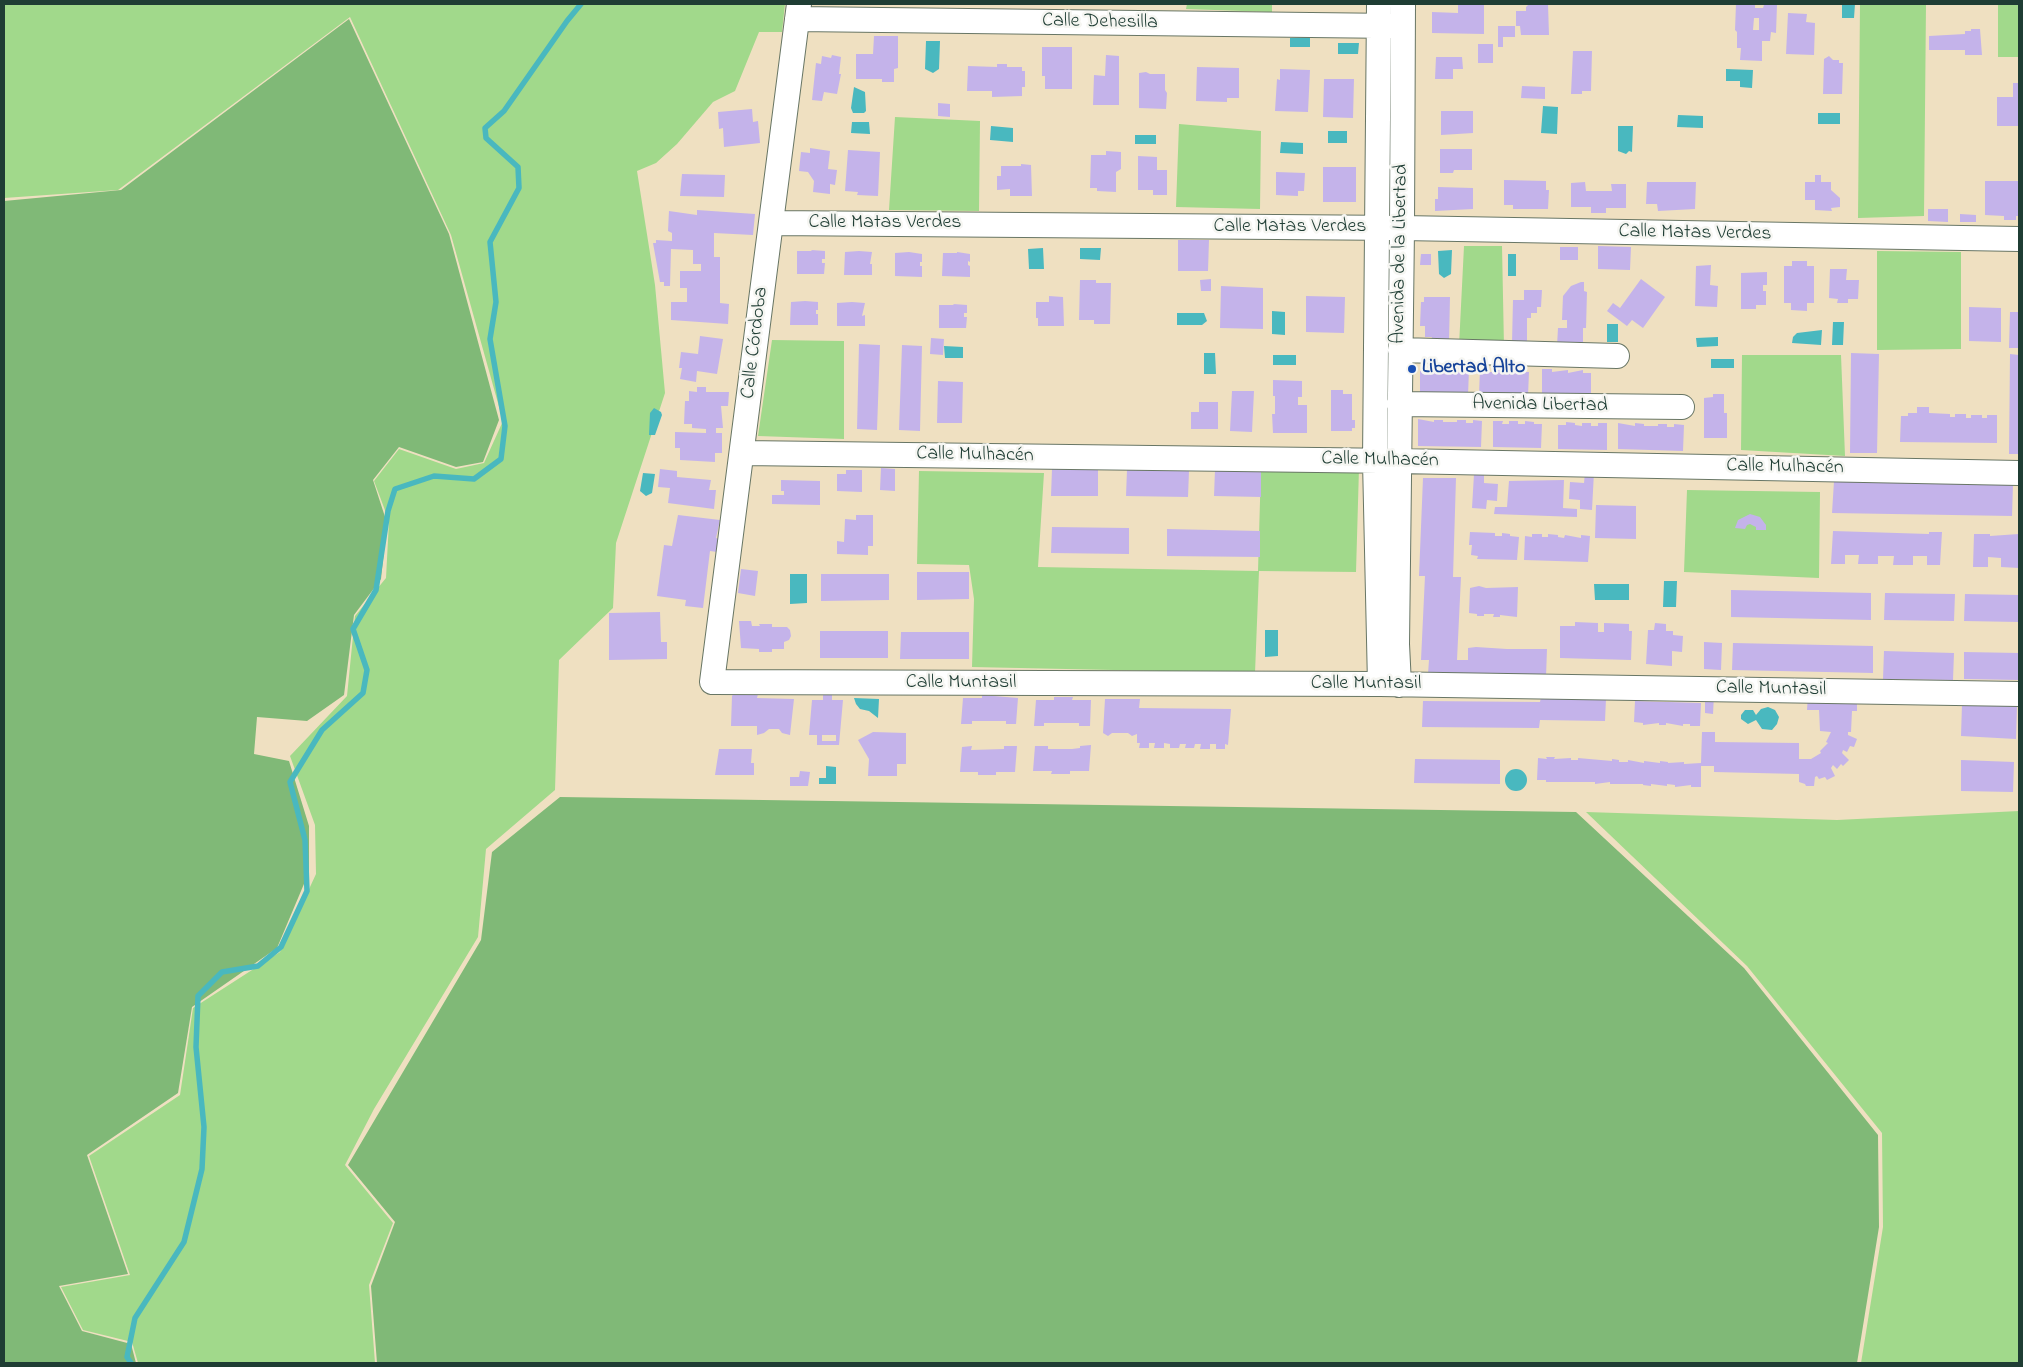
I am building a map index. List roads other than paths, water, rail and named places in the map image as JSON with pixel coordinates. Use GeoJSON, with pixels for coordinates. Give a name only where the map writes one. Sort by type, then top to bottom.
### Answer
{"type":"FeatureCollection","features":[{"type":"Feature","properties":{"kind":"street","name":"Calle Dehesilla"},"geometry":{"type":"LineString","coordinates":[[798,11],[1391,15]]}},
{"type":"Feature","properties":{"kind":"street","name":"Calle Córdoba"},"geometry":{"type":"LineString","coordinates":[[712,682],[798,11]]}},
{"type":"Feature","properties":{"kind":"street","name":"Avenida de la Libertad"},"geometry":{"type":"LineString","coordinates":[[1389,684],[1375,461],[1376,228],[1391,15]]}},
{"type":"Feature","properties":{"kind":"street","name":"Avenida de la Libertad"},"geometry":{"type":"LineString","coordinates":[[1389,684],[1397,644],[1402,228],[1391,15]]}},
{"type":"Feature","properties":{"kind":"street","name":"Calle Matas Verdes"},"geometry":{"type":"LineString","coordinates":[[771,223],[1402,228],[2019,239]]}},
{"type":"Feature","properties":{"kind":"street"},"geometry":{"type":"LineString","coordinates":[[1400,350],[1617,356]]}},
{"type":"Feature","properties":{"kind":"street","name":"Avenida Libertad"},"geometry":{"type":"LineString","coordinates":[[1399,404],[1682,407]]}},
{"type":"Feature","properties":{"kind":"street","name":"Calle Mulhacén"},"geometry":{"type":"LineString","coordinates":[[742,453],[1375,461],[2019,473]]}},
{"type":"Feature","properties":{"kind":"street","name":"Calle Muntasil"},"geometry":{"type":"LineString","coordinates":[[712,682],[1389,684],[2019,694]]}},
{"type":"Feature","properties":{"kind":"water"},"geometry":{"type":"Polygon","coordinates":[[[1842,4],[1855,4],[1854,18],[1842,18],[1842,4]]]}},
{"type":"Feature","properties":{"kind":"water"},"geometry":{"type":"Polygon","coordinates":[[[1310,37],[1310,47],[1290,47],[1290,38],[1310,37]]]}},
{"type":"Feature","properties":{"kind":"water"},"geometry":{"type":"Polygon","coordinates":[[[926,41],[940,41],[939,69],[933,73],[925,69],[926,41]]]}},
{"type":"Feature","properties":{"kind":"water"},"geometry":{"type":"Polygon","coordinates":[[[1338,43],[1359,43],[1358,54],[1338,54],[1338,43]]]}},
{"type":"Feature","properties":{"kind":"water"},"geometry":{"type":"Polygon","coordinates":[[[1726,69],[1753,70],[1752,88],[1740,87],[1740,81],[1726,81],[1726,69]]]}},
{"type":"Feature","properties":{"kind":"water"},"geometry":{"type":"Polygon","coordinates":[[[854,87],[865,92],[866,111],[864,113],[853,113],[851,108],[854,87]]]}},
{"type":"Feature","properties":{"kind":"water"},"geometry":{"type":"Polygon","coordinates":[[[1543,106],[1558,107],[1557,134],[1541,133],[1543,106]]]}},
{"type":"Feature","properties":{"kind":"water"},"geometry":{"type":"Polygon","coordinates":[[[1818,113],[1840,113],[1840,124],[1818,124],[1818,113]]]}},
{"type":"Feature","properties":{"kind":"water"},"geometry":{"type":"Polygon","coordinates":[[[1678,115],[1703,116],[1703,128],[1677,127],[1678,115]]]}},
{"type":"Feature","properties":{"kind":"water"},"geometry":{"type":"Polygon","coordinates":[[[852,122],[869,122],[870,134],[851,133],[852,122]]]}},
{"type":"Feature","properties":{"kind":"water"},"geometry":{"type":"Polygon","coordinates":[[[991,126],[1013,128],[1013,142],[990,140],[991,126]]]}},
{"type":"Feature","properties":{"kind":"water"},"geometry":{"type":"Polygon","coordinates":[[[1618,126],[1633,126],[1632,152],[1629,151],[1626,154],[1618,151],[1618,126]]]}},
{"type":"Feature","properties":{"kind":"water"},"geometry":{"type":"Polygon","coordinates":[[[1328,131],[1347,131],[1347,143],[1328,143],[1328,131]]]}},
{"type":"Feature","properties":{"kind":"water"},"geometry":{"type":"Polygon","coordinates":[[[1135,135],[1156,135],[1156,144],[1135,144],[1135,135]]]}},
{"type":"Feature","properties":{"kind":"water"},"geometry":{"type":"Polygon","coordinates":[[[1281,142],[1303,143],[1303,154],[1280,153],[1281,142]]]}},
{"type":"Feature","properties":{"kind":"water"},"geometry":{"type":"Polygon","coordinates":[[[1043,248],[1044,269],[1029,269],[1028,249],[1043,248]]]}},
{"type":"Feature","properties":{"kind":"water"},"geometry":{"type":"Polygon","coordinates":[[[1080,248],[1101,248],[1100,260],[1080,259],[1080,248]]]}},
{"type":"Feature","properties":{"kind":"water"},"geometry":{"type":"Polygon","coordinates":[[[1452,250],[1451,274],[1444,278],[1439,274],[1438,251],[1452,250]]]}},
{"type":"Feature","properties":{"kind":"water"},"geometry":{"type":"Polygon","coordinates":[[[1508,254],[1516,254],[1516,276],[1508,276],[1508,254]]]}},
{"type":"Feature","properties":{"kind":"water"},"geometry":{"type":"Polygon","coordinates":[[[1272,311],[1285,312],[1285,335],[1272,334],[1272,311]]]}},
{"type":"Feature","properties":{"kind":"water"},"geometry":{"type":"Polygon","coordinates":[[[1177,313],[1204,313],[1207,321],[1202,325],[1177,325],[1177,313]]]}},
{"type":"Feature","properties":{"kind":"water"},"geometry":{"type":"Polygon","coordinates":[[[1833,322],[1844,322],[1843,345],[1832,345],[1833,322]]]}},
{"type":"Feature","properties":{"kind":"water"},"geometry":{"type":"Polygon","coordinates":[[[1607,324],[1618,324],[1618,342],[1607,342],[1607,324]]]}},
{"type":"Feature","properties":{"kind":"water"},"geometry":{"type":"Polygon","coordinates":[[[1822,330],[1821,345],[1792,343],[1793,337],[1797,333],[1822,330]]]}},
{"type":"Feature","properties":{"kind":"water"},"geometry":{"type":"Polygon","coordinates":[[[1718,337],[1718,346],[1697,347],[1696,338],[1718,337]]]}},
{"type":"Feature","properties":{"kind":"water"},"geometry":{"type":"Polygon","coordinates":[[[944,346],[963,347],[963,358],[945,358],[944,346]]]}},
{"type":"Feature","properties":{"kind":"water"},"geometry":{"type":"Polygon","coordinates":[[[1204,353],[1215,353],[1216,374],[1204,374],[1204,353]]]}},
{"type":"Feature","properties":{"kind":"water"},"geometry":{"type":"Polygon","coordinates":[[[1273,355],[1296,355],[1296,365],[1273,365],[1273,355]]]}},
{"type":"Feature","properties":{"kind":"water"},"geometry":{"type":"Polygon","coordinates":[[[1711,359],[1734,359],[1734,368],[1711,368],[1711,359]]]}},
{"type":"Feature","properties":{"kind":"water"},"geometry":{"type":"Polygon","coordinates":[[[654,408],[661,412],[662,415],[655,435],[649,435],[650,413],[654,408]]]}},
{"type":"Feature","properties":{"kind":"water"},"geometry":{"type":"Polygon","coordinates":[[[643,473],[655,474],[652,493],[646,496],[640,491],[643,473]]]}},
{"type":"Feature","properties":{"kind":"water"},"geometry":{"type":"Polygon","coordinates":[[[790,574],[807,574],[807,603],[790,604],[790,574]]]}},
{"type":"Feature","properties":{"kind":"water"},"geometry":{"type":"Polygon","coordinates":[[[1664,581],[1677,581],[1676,607],[1663,607],[1664,581]]]}},
{"type":"Feature","properties":{"kind":"water"},"geometry":{"type":"Polygon","coordinates":[[[1594,584],[1629,584],[1629,600],[1595,600],[1594,584]]]}},
{"type":"Feature","properties":{"kind":"water"},"geometry":{"type":"Polygon","coordinates":[[[1265,630],[1278,630],[1278,656],[1265,657],[1265,630]]]}},
{"type":"Feature","properties":{"kind":"water"},"geometry":{"type":"Polygon","coordinates":[[[854,698],[879,699],[878,718],[869,711],[860,709],[854,698]]]}},
{"type":"Feature","properties":{"kind":"water"},"geometry":{"type":"Polygon","coordinates":[[[1768,707],[1775,710],[1779,717],[1777,724],[1772,730],[1762,729],[1756,720],[1748,724],[1741,719],[1741,715],[1745,710],[1753,710],[1756,715],[1761,709],[1768,707]]]}},
{"type":"Feature","properties":{"kind":"water"},"geometry":{"type":"Polygon","coordinates":[[[826,766],[836,767],[836,784],[819,784],[819,778],[826,778],[826,766]]]}},
{"type":"Feature","properties":{"kind":"water"},"geometry":{"type":"Polygon","coordinates":[[[1516,769],[1524,772],[1527,780],[1524,788],[1516,791],[1508,788],[1505,780],[1508,772],[1516,769]]]}},
{"type":"Feature","properties":{"kind":"waterway"},"geometry":{"type":"LineString","coordinates":[[131,1363],[127,1357],[135,1318],[184,1242],[202,1169],[204,1127],[196,1047],[198,996],[222,972],[258,966],[281,947],[307,891],[305,840],[290,782],[322,730],[363,693],[367,670],[353,629],[376,590],[388,511],[395,489],[434,476],[474,479],[501,459],[505,426],[490,339],[496,302],[490,242],[519,188],[518,167],[486,138],[485,128],[504,111],[581,4]]}},
{"type":"Feature","properties":{"kind":"place","name":"Libertad Alto"},"geometry":{"type":"Point","coordinates":[1412,369]}}]}
